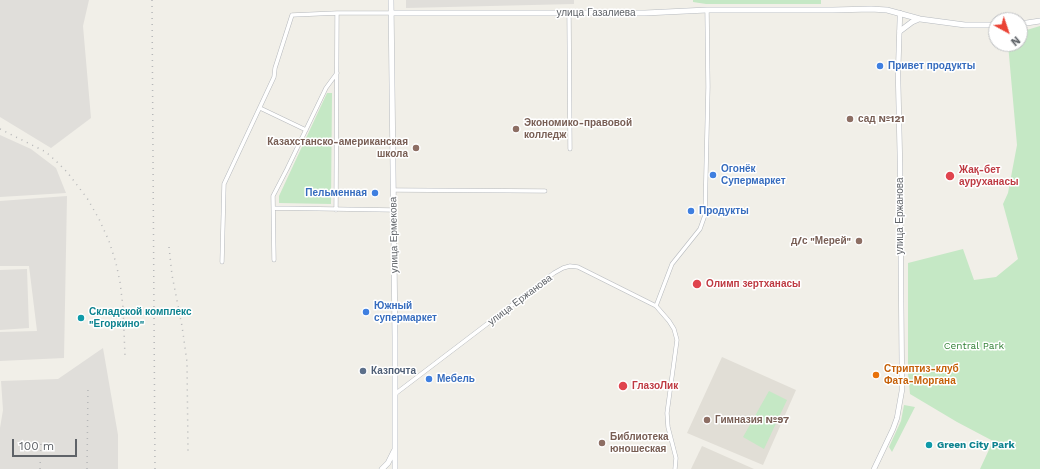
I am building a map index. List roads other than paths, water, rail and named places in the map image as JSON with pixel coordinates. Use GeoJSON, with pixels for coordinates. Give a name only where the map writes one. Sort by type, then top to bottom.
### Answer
{"type":"FeatureCollection","features":[{"type":"Feature","properties":{"kind":"main road","name":"улица Ермекова"},"geometry":{"type":"LineString","coordinates":[[391,0],[395,469]]}},
{"type":"Feature","properties":{"kind":"main road","name":"улица Газалиева"},"geometry":{"type":"LineString","coordinates":[[391,13],[645,13],[707,10],[871,9],[888,10],[920,19],[965,25],[988,26]]}},
{"type":"Feature","properties":{"kind":"main road"},"geometry":{"type":"LineString","coordinates":[[900,31],[912,22],[920,19]]}},
{"type":"Feature","properties":{"kind":"main road"},"geometry":{"type":"LineString","coordinates":[[1028,23],[1040,21]]}},
{"type":"Feature","properties":{"kind":"main road"},"geometry":{"type":"LineString","coordinates":[[382,469],[388,463],[394,450]]}},
{"type":"Feature","properties":{"kind":"street"},"geometry":{"type":"LineString","coordinates":[[656,306],[672,264],[700,229],[705,215],[708,92],[707,10]]}},
{"type":"Feature","properties":{"kind":"street"},"geometry":{"type":"LineString","coordinates":[[336,210],[337,13]]}},
{"type":"Feature","properties":{"kind":"street","name":"улица Газалиева"},"geometry":{"type":"LineString","coordinates":[[260,108],[274,77],[275,68],[292,14],[391,13]]}},
{"type":"Feature","properties":{"kind":"street"},"geometry":{"type":"LineString","coordinates":[[569,13],[570,149]]}},
{"type":"Feature","properties":{"kind":"street","name":"улица Ержанова"},"geometry":{"type":"LineString","coordinates":[[874,469],[897,418],[901,395],[902,370],[898,74],[900,14]]}},
{"type":"Feature","properties":{"kind":"street"},"geometry":{"type":"LineString","coordinates":[[274,260],[273,196],[326,88],[337,73]]}},
{"type":"Feature","properties":{"kind":"street"},"geometry":{"type":"LineString","coordinates":[[222,262],[224,184],[260,108],[306,130]]}},
{"type":"Feature","properties":{"kind":"street"},"geometry":{"type":"LineString","coordinates":[[393,190],[545,191]]}},
{"type":"Feature","properties":{"kind":"street"},"geometry":{"type":"LineString","coordinates":[[274,208],[393,210]]}},
{"type":"Feature","properties":{"kind":"street","name":"улица Ержанова"},"geometry":{"type":"LineString","coordinates":[[395,394],[563,268],[570,266],[578,267],[656,306],[674,329],[677,340],[667,413],[668,427],[676,458],[676,469]]}},
{"type":"Feature","properties":{"kind":"railway"},"geometry":{"type":"LineString","coordinates":[[152,0],[155,469]]}},
{"type":"Feature","properties":{"kind":"railway"},"geometry":{"type":"LineString","coordinates":[[0,129],[46,152],[67,172],[87,198],[99,219],[109,241],[120,282],[123,307],[125,356]]}},
{"type":"Feature","properties":{"kind":"railway"},"geometry":{"type":"LineString","coordinates":[[169,247],[172,275],[187,362],[188,451]]}},
{"type":"Feature","properties":{"kind":"railway"},"geometry":{"type":"LineString","coordinates":[[87,469],[88,386]]}},
{"type":"Feature","properties":{"kind":"railway"},"geometry":{"type":"LineString","coordinates":[[40,469],[41,440]]}},
{"type":"Feature","properties":{"kind":"place","name":"Привет продукты"},"geometry":{"type":"Point","coordinates":[880,66]}},
{"type":"Feature","properties":{"kind":"place","name":"сад №121"},"geometry":{"type":"Point","coordinates":[850,119]}},
{"type":"Feature","properties":{"kind":"place","name":"Экономико-правовой колледж"},"geometry":{"type":"Point","coordinates":[516,129]}},
{"type":"Feature","properties":{"kind":"place","name":"Казахстанско-американская школа"},"geometry":{"type":"Point","coordinates":[416,148]}},
{"type":"Feature","properties":{"kind":"place","name":"Огонёк Супермаркет"},"geometry":{"type":"Point","coordinates":[713,175]}},
{"type":"Feature","properties":{"kind":"place","name":"Жақ-бет ауруханасы"},"geometry":{"type":"Point","coordinates":[950,176]}},
{"type":"Feature","properties":{"kind":"place","name":"Пельменная"},"geometry":{"type":"Point","coordinates":[375,193]}},
{"type":"Feature","properties":{"kind":"place","name":"Продукты"},"geometry":{"type":"Point","coordinates":[691,211]}},
{"type":"Feature","properties":{"kind":"place","name":"д/с \"Мерей\""},"geometry":{"type":"Point","coordinates":[859,241]}},
{"type":"Feature","properties":{"kind":"place","name":"Олимп зертханасы"},"geometry":{"type":"Point","coordinates":[697,284]}},
{"type":"Feature","properties":{"kind":"place","name":"Южный супермаркет"},"geometry":{"type":"Point","coordinates":[366,312]}},
{"type":"Feature","properties":{"kind":"place","name":"Складской комплекс \"Егоркино\""},"geometry":{"type":"Point","coordinates":[81,318]}},
{"type":"Feature","properties":{"kind":"place","name":"Казпочта"},"geometry":{"type":"Point","coordinates":[363,371]}},
{"type":"Feature","properties":{"kind":"place","name":"Стриптиз-клуб Фата-Моргана"},"geometry":{"type":"Point","coordinates":[876,375]}},
{"type":"Feature","properties":{"kind":"place","name":"Мебель"},"geometry":{"type":"Point","coordinates":[429,379]}},
{"type":"Feature","properties":{"kind":"place","name":"ГлазоЛик"},"geometry":{"type":"Point","coordinates":[623,386]}},
{"type":"Feature","properties":{"kind":"place","name":"Гимназия №97"},"geometry":{"type":"Point","coordinates":[707,420]}},
{"type":"Feature","properties":{"kind":"place","name":"Библиотека юношеская"},"geometry":{"type":"Point","coordinates":[602,443]}},
{"type":"Feature","properties":{"kind":"place","name":"Green City Park"},"geometry":{"type":"Point","coordinates":[929,445]}},
{"type":"Feature","properties":{"kind":"park label","name":"Central Park"},"geometry":{"type":"Point","coordinates":[974,346]}}]}
